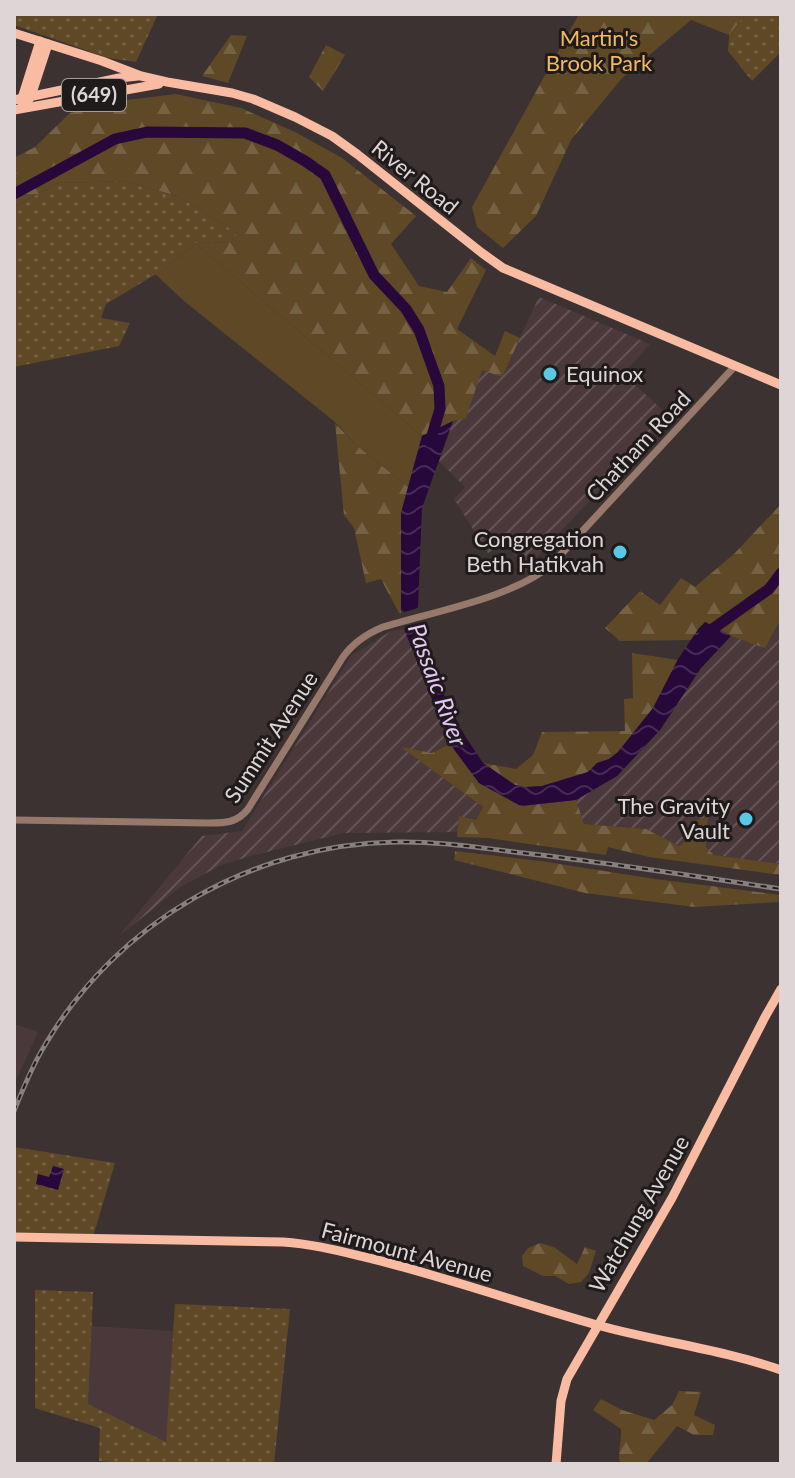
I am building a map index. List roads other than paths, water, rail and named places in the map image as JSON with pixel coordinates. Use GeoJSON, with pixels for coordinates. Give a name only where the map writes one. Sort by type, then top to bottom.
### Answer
{"type":"FeatureCollection","features":[{"type":"Feature","properties":{"kind":"main road","name":"River Road"},"geometry":{"type":"LineString","coordinates":[[14,34],[141,76],[253,99],[295,117],[332,136],[357,154],[503,268],[781,385]]}},
{"type":"Feature","properties":{"kind":"main road"},"geometry":{"type":"LineString","coordinates":[[14,34],[28,45],[33,62]]}},
{"type":"Feature","properties":{"kind":"main road"},"geometry":{"type":"LineString","coordinates":[[21,103],[33,62],[44,42]]}},
{"type":"Feature","properties":{"kind":"main road"},"geometry":{"type":"LineString","coordinates":[[21,103],[44,42]]}},
{"type":"Feature","properties":{"kind":"main road","name":"(649)"},"geometry":{"type":"LineString","coordinates":[[21,103],[119,78],[141,76]]}},
{"type":"Feature","properties":{"kind":"main road","name":"(649)"},"geometry":{"type":"LineString","coordinates":[[21,103],[167,82]]}},
{"type":"Feature","properties":{"kind":"main road","name":"Watchung Avenue"},"geometry":{"type":"LineString","coordinates":[[556,1464],[561,1401],[576,1361],[672,1198],[781,989]]}},
{"type":"Feature","properties":{"kind":"main road","name":"Fairmount Avenue"},"geometry":{"type":"LineString","coordinates":[[14,1237],[274,1241],[314,1245],[436,1276],[597,1325],[748,1359],[781,1370]]}},
{"type":"Feature","properties":{"kind":"street","name":"Chatham Road"},"geometry":{"type":"LineString","coordinates":[[393,624],[498,592],[546,570],[735,366]]}},
{"type":"Feature","properties":{"kind":"street","name":"Summit Avenue"},"geometry":{"type":"LineString","coordinates":[[14,820],[209,823],[236,820],[248,809],[348,651],[371,632],[393,624]]}},
{"type":"Feature","properties":{"kind":"water"},"geometry":{"type":"Polygon","coordinates":[[[453,421],[422,508],[418,608],[401,613],[401,513],[422,436],[453,421]]]}},
{"type":"Feature","properties":{"kind":"water"},"geometry":{"type":"Polygon","coordinates":[[[705,622],[731,636],[701,668],[660,730],[617,776],[576,800],[521,806],[479,783],[450,744],[404,629],[416,625],[442,691],[483,763],[515,785],[526,787],[542,786],[588,772],[597,763],[618,752],[653,708],[678,659],[705,622]]]}},
{"type":"Feature","properties":{"kind":"water"},"geometry":{"type":"Polygon","coordinates":[[[53,1166],[64,1169],[58,1190],[36,1184],[38,1174],[49,1177],[53,1166]]]}},
{"type":"Feature","properties":{"kind":"waterway","name":"Passaic River"},"geometry":{"type":"LineString","coordinates":[[14,194],[115,139],[147,132],[245,133],[277,145],[305,161],[325,175],[374,275],[406,309],[419,330],[439,386],[440,409],[430,442]]}},
{"type":"Feature","properties":{"kind":"waterway","name":"Passaic River"},"geometry":{"type":"LineString","coordinates":[[704,635],[769,589],[781,573]]}},
{"type":"Feature","properties":{"kind":"railway"},"geometry":{"type":"LineString","coordinates":[[14,1111],[45,1045],[75,1001],[110,962],[150,927],[194,898],[241,875],[291,857],[343,846],[428,843],[588,861],[781,889]]}},
{"type":"Feature","properties":{"kind":"place","name":"Equinox"},"geometry":{"type":"Point","coordinates":[550,374]}},
{"type":"Feature","properties":{"kind":"place","name":"Congregation Beth Hatikvah"},"geometry":{"type":"Point","coordinates":[620,552]}},
{"type":"Feature","properties":{"kind":"place","name":"The Gravity Vault"},"geometry":{"type":"Point","coordinates":[746,819]}},
{"type":"Feature","properties":{"kind":"park label","name":"Martin's Brook Park"},"geometry":{"type":"Point","coordinates":[599,50]}}]}
